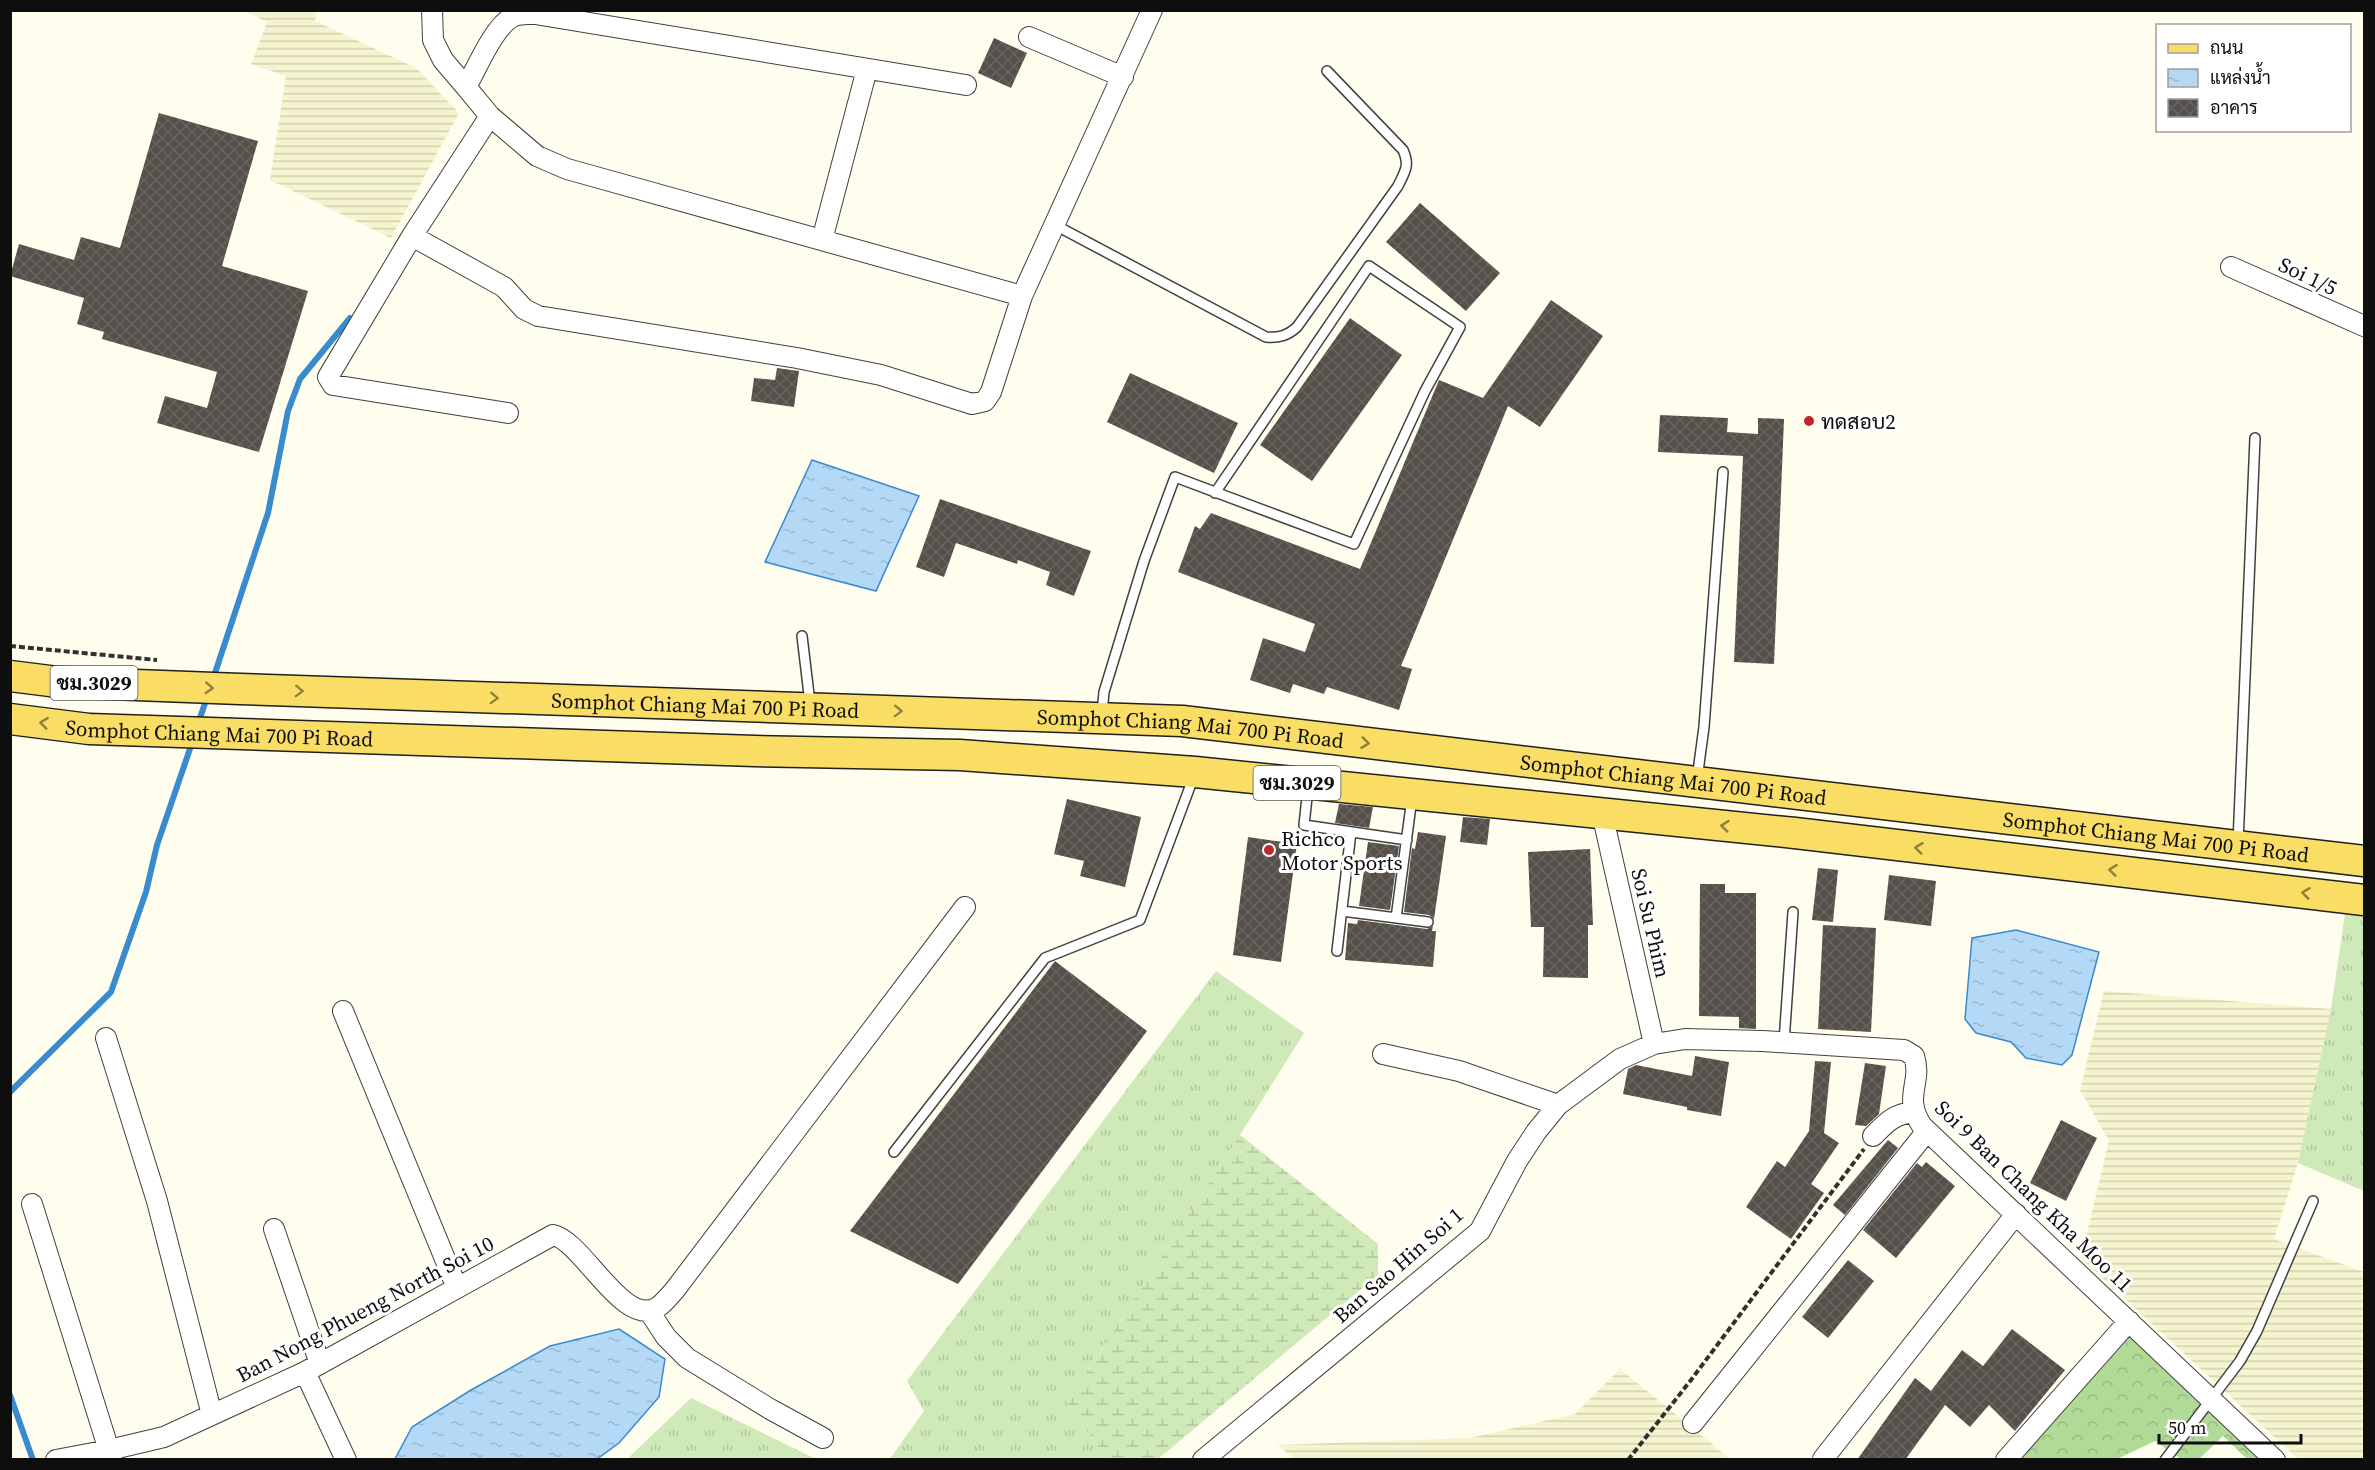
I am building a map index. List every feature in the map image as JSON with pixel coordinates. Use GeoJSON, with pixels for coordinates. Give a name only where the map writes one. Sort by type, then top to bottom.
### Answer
{"type":"FeatureCollection","features":[{"type":"Feature","properties":{"kind":"main road","name":"Somphot Chiang Mai 700 Pi Road"},"geometry":{"type":"LineString","coordinates":[[10,676],[58,682],[240,689],[1182,721],[2364,861]]}},
{"type":"Feature","properties":{"kind":"main road","name":"Somphot Chiang Mai 700 Pi Road"},"geometry":{"type":"LineString","coordinates":[[10,719],[89,729],[960,755],[1196,772],[1602,813],[2364,900]]}},
{"type":"Feature","properties":{"kind":"street"},"geometry":{"type":"LineString","coordinates":[[432,10],[433,40],[443,60],[490,116],[537,156],[567,169],[1022,296]]}},
{"type":"Feature","properties":{"kind":"street"},"geometry":{"type":"LineString","coordinates":[[412,236],[504,287],[524,309],[538,316],[807,360],[881,375],[972,404],[985,401],[991,392],[1022,296],[1152,10]]}},
{"type":"Feature","properties":{"kind":"street"},"geometry":{"type":"LineString","coordinates":[[466,87],[494,36],[512,17],[522,14],[546,15],[966,85]]}},
{"type":"Feature","properties":{"kind":"street"},"geometry":{"type":"LineString","coordinates":[[1029,37],[1123,77]]}},
{"type":"Feature","properties":{"kind":"street"},"geometry":{"type":"LineString","coordinates":[[822,240],[867,69]]}},
{"type":"Feature","properties":{"kind":"street"},"geometry":{"type":"LineString","coordinates":[[490,116],[412,236],[328,377],[333,385],[508,413]]}},
{"type":"Feature","properties":{"kind":"street","name":"Soi 1/5"},"geometry":{"type":"LineString","coordinates":[[2231,267],[2364,326]]}},
{"type":"Feature","properties":{"kind":"street","name":"Soi Su Phim"},"geometry":{"type":"LineString","coordinates":[[1602,813],[1654,1044]]}},
{"type":"Feature","properties":{"kind":"street"},"geometry":{"type":"LineString","coordinates":[[823,1438],[770,1409],[687,1358],[666,1337],[650,1311],[657,1308],[674,1291],[965,907]]}},
{"type":"Feature","properties":{"kind":"street"},"geometry":{"type":"LineString","coordinates":[[343,1011],[457,1288]]}},
{"type":"Feature","properties":{"kind":"street"},"geometry":{"type":"LineString","coordinates":[[106,1038],[157,1201],[212,1415]]}},
{"type":"Feature","properties":{"kind":"street","name":"Soi 9 Ban Chang Kha Moo 11"},"geometry":{"type":"LineString","coordinates":[[1654,1044],[1685,1039],[1784,1042],[1904,1050],[1914,1056],[1917,1064],[1913,1112],[1927,1131],[2211,1397],[2275,1460]]}},
{"type":"Feature","properties":{"kind":"street","name":"Ban Sao Hin Soi 1"},"geometry":{"type":"LineString","coordinates":[[1203,1460],[1480,1231],[1516,1161],[1558,1105],[1620,1059],[1654,1044]]}},
{"type":"Feature","properties":{"kind":"street"},"geometry":{"type":"LineString","coordinates":[[1383,1054],[1459,1071],[1558,1105]]}},
{"type":"Feature","properties":{"kind":"street"},"geometry":{"type":"LineString","coordinates":[[1873,1136],[1891,1118],[1900,1113],[1913,1112]]}},
{"type":"Feature","properties":{"kind":"street"},"geometry":{"type":"LineString","coordinates":[[1693,1423],[1927,1131]]}},
{"type":"Feature","properties":{"kind":"street"},"geometry":{"type":"LineString","coordinates":[[32,1204],[111,1455]]}},
{"type":"Feature","properties":{"kind":"street"},"geometry":{"type":"LineString","coordinates":[[1823,1459],[2016,1214]]}},
{"type":"Feature","properties":{"kind":"street"},"geometry":{"type":"LineString","coordinates":[[274,1228],[313,1368],[346,1460]]}},
{"type":"Feature","properties":{"kind":"street","name":"Ban Nong Phueng North Soi 10"},"geometry":{"type":"LineString","coordinates":[[56,1460],[111,1455],[164,1437],[313,1368],[550,1236],[556,1235],[568,1244],[623,1301],[636,1309],[650,1311]]}},
{"type":"Feature","properties":{"kind":"street"},"geometry":{"type":"LineString","coordinates":[[2006,1460],[2129,1321]]}},
{"type":"Feature","properties":{"kind":"lane"},"geometry":{"type":"LineString","coordinates":[[1055,225],[1266,337],[1276,338],[1288,335],[1297,327],[1398,186],[1406,171],[1408,160],[1403,150],[1327,70]]}},
{"type":"Feature","properties":{"kind":"lane"},"geometry":{"type":"LineString","coordinates":[[1101,718],[1104,692],[1144,561],[1175,477],[1215,493],[1354,544],[1425,391],[1460,327],[1369,266],[1215,493]]}},
{"type":"Feature","properties":{"kind":"lane"},"geometry":{"type":"LineString","coordinates":[[2238,846],[2255,438]]}},
{"type":"Feature","properties":{"kind":"lane"},"geometry":{"type":"LineString","coordinates":[[1696,781],[1704,727],[1723,472]]}},
{"type":"Feature","properties":{"kind":"lane"},"geometry":{"type":"LineString","coordinates":[[802,636],[810,708]]}},
{"type":"Feature","properties":{"kind":"lane"},"geometry":{"type":"LineString","coordinates":[[894,1152],[1045,958],[1140,920],[1196,772]]}},
{"type":"Feature","properties":{"kind":"lane"},"geometry":{"type":"LineString","coordinates":[[1309,784],[1304,825],[1407,840]]}},
{"type":"Feature","properties":{"kind":"lane"},"geometry":{"type":"LineString","coordinates":[[1396,918],[1413,795]]}},
{"type":"Feature","properties":{"kind":"lane"},"geometry":{"type":"LineString","coordinates":[[1337,951],[1351,832]]}},
{"type":"Feature","properties":{"kind":"lane"},"geometry":{"type":"LineString","coordinates":[[1342,911],[1428,922]]}},
{"type":"Feature","properties":{"kind":"lane"},"geometry":{"type":"LineString","coordinates":[[1784,1042],[1792,912]]}},
{"type":"Feature","properties":{"kind":"lane"},"geometry":{"type":"LineString","coordinates":[[2165,1460],[2240,1361],[2257,1331],[2313,1201]]}},
{"type":"Feature","properties":{"kind":"path"},"geometry":{"type":"LineString","coordinates":[[10,646],[158,660]]}},
{"type":"Feature","properties":{"kind":"path"},"geometry":{"type":"LineString","coordinates":[[1628,1460],[1691,1380],[1873,1136]]}},
{"type":"Feature","properties":{"kind":"green space"},"geometry":{"type":"Polygon","coordinates":[[[244,11],[317,11],[315,21],[416,68],[459,113],[391,238],[270,180],[286,76],[251,64],[267,22],[244,11]]]}},
{"type":"Feature","properties":{"kind":"green space"},"geometry":{"type":"Polygon","coordinates":[[[2345,914],[2364,917],[2364,1191],[2298,1163],[2331,1009],[2345,914]]]}},
{"type":"Feature","properties":{"kind":"green space"},"geometry":{"type":"Polygon","coordinates":[[[1216,971],[1304,1033],[1067,1403],[1107,1459],[889,1460],[924,1411],[907,1381],[1216,971]]]}},
{"type":"Feature","properties":{"kind":"green space"},"geometry":{"type":"Polygon","coordinates":[[[2104,991],[2331,1009],[2298,1163],[2274,1239],[2364,1272],[2364,1459],[2298,1459],[2081,1258],[2109,1141],[2080,1090],[2104,991]]]}},
{"type":"Feature","properties":{"kind":"green space"},"geometry":{"type":"Polygon","coordinates":[[[1240,1135],[1378,1244],[1378,1275],[1158,1459],[1107,1459],[1067,1403],[1240,1135]]]}},
{"type":"Feature","properties":{"kind":"green space"},"geometry":{"type":"Polygon","coordinates":[[[2129,1336],[2258,1459],[2247,1459],[2223,1436],[2199,1459],[2181,1459],[2155,1441],[2117,1459],[2019,1460],[2129,1336]]]}},
{"type":"Feature","properties":{"kind":"green space"},"geometry":{"type":"Polygon","coordinates":[[[1620,1369],[1728,1457],[1726,1460],[1296,1460],[1277,1445],[1470,1438],[1575,1414],[1620,1369]]]}},
{"type":"Feature","properties":{"kind":"green space"},"geometry":{"type":"Polygon","coordinates":[[[691,1398],[816,1459],[627,1459],[691,1398]]]}},
{"type":"Feature","properties":{"kind":"water"},"geometry":{"type":"Polygon","coordinates":[[[812,460],[919,496],[876,591],[765,562],[812,460]]]}},
{"type":"Feature","properties":{"kind":"water"},"geometry":{"type":"Polygon","coordinates":[[[2016,930],[2099,952],[2072,1055],[2062,1065],[2026,1058],[2011,1042],[1976,1033],[1965,1019],[1972,938],[2016,930]]]}},
{"type":"Feature","properties":{"kind":"water"},"geometry":{"type":"Polygon","coordinates":[[[619,1329],[665,1359],[659,1397],[619,1443],[597,1459],[395,1459],[412,1427],[471,1390],[550,1346],[619,1329]]]}},
{"type":"Feature","properties":{"kind":"building"},"geometry":{"type":"Polygon","coordinates":[[[994,38],[1027,53],[1011,88],[978,73],[994,38]]]}},
{"type":"Feature","properties":{"kind":"building"},"geometry":{"type":"Polygon","coordinates":[[[159,113],[258,141],[222,266],[308,291],[259,452],[157,423],[165,396],[207,408],[217,372],[102,339],[104,332],[77,324],[84,298],[10,276],[19,244],[74,260],[81,237],[120,248],[159,113]]]}},
{"type":"Feature","properties":{"kind":"building"},"geometry":{"type":"Polygon","coordinates":[[[1420,203],[1500,273],[1466,311],[1386,242],[1420,203]]]}},
{"type":"Feature","properties":{"kind":"building"},"geometry":{"type":"Polygon","coordinates":[[[1551,300],[1603,336],[1540,427],[1508,406],[1401,666],[1412,669],[1399,710],[1327,687],[1324,694],[1293,684],[1290,693],[1250,680],[1263,638],[1305,652],[1315,624],[1178,572],[1195,526],[1200,529],[1211,513],[1360,569],[1439,380],[1483,398],[1551,300]]]}},
{"type":"Feature","properties":{"kind":"building"},"geometry":{"type":"Polygon","coordinates":[[[1350,318],[1402,355],[1312,481],[1260,445],[1350,318]]]}},
{"type":"Feature","properties":{"kind":"building"},"geometry":{"type":"Polygon","coordinates":[[[777,368],[799,371],[794,407],[751,401],[754,378],[775,380],[777,368]]]}},
{"type":"Feature","properties":{"kind":"building"},"geometry":{"type":"Polygon","coordinates":[[[1130,373],[1238,423],[1214,473],[1107,422],[1130,373]]]}},
{"type":"Feature","properties":{"kind":"building"},"geometry":{"type":"Polygon","coordinates":[[[1660,415],[1728,418],[1727,432],[1758,434],[1758,418],[1784,419],[1774,664],[1734,662],[1743,456],[1658,452],[1660,415]]]}},
{"type":"Feature","properties":{"kind":"building"},"geometry":{"type":"Polygon","coordinates":[[[940,499],[1091,551],[1074,596],[1046,585],[1050,572],[1018,560],[1017,564],[956,543],[944,577],[916,567],[940,499]]]}},
{"type":"Feature","properties":{"kind":"building"},"geometry":{"type":"Polygon","coordinates":[[[1067,799],[1141,817],[1125,887],[1080,876],[1084,861],[1054,854],[1067,799]]]}},
{"type":"Feature","properties":{"kind":"building"},"geometry":{"type":"Polygon","coordinates":[[[1339,804],[1373,807],[1369,828],[1335,823],[1339,804]]]}},
{"type":"Feature","properties":{"kind":"building"},"geometry":{"type":"Polygon","coordinates":[[[1463,817],[1490,819],[1487,845],[1460,842],[1463,817]]]}},
{"type":"Feature","properties":{"kind":"building"},"geometry":{"type":"Polygon","coordinates":[[[1418,832],[1446,836],[1434,919],[1429,915],[1404,912],[1412,848],[1415,849],[1418,832]]]}},
{"type":"Feature","properties":{"kind":"building"},"geometry":{"type":"Polygon","coordinates":[[[1248,837],[1297,844],[1281,962],[1233,955],[1248,837]]]}},
{"type":"Feature","properties":{"kind":"building"},"geometry":{"type":"Polygon","coordinates":[[[1368,842],[1399,846],[1390,910],[1359,906],[1368,842]]]}},
{"type":"Feature","properties":{"kind":"building"},"geometry":{"type":"Polygon","coordinates":[[[1590,849],[1593,925],[1588,925],[1588,978],[1543,977],[1544,927],[1531,927],[1528,852],[1590,849]]]}},
{"type":"Feature","properties":{"kind":"building"},"geometry":{"type":"Polygon","coordinates":[[[1818,868],[1838,870],[1833,922],[1812,920],[1818,868]]]}},
{"type":"Feature","properties":{"kind":"building"},"geometry":{"type":"Polygon","coordinates":[[[1889,875],[1936,881],[1931,926],[1884,920],[1889,875]]]}},
{"type":"Feature","properties":{"kind":"building"},"geometry":{"type":"Polygon","coordinates":[[[1700,884],[1725,884],[1725,893],[1756,893],[1756,1029],[1739,1028],[1739,1017],[1699,1016],[1700,884]]]}},
{"type":"Feature","properties":{"kind":"building"},"geometry":{"type":"Polygon","coordinates":[[[1358,920],[1427,929],[1433,926],[1432,931],[1436,931],[1433,967],[1345,960],[1348,923],[1357,924],[1358,920]]]}},
{"type":"Feature","properties":{"kind":"building"},"geometry":{"type":"Polygon","coordinates":[[[1823,925],[1876,928],[1871,1032],[1818,1029],[1823,925]]]}},
{"type":"Feature","properties":{"kind":"building"},"geometry":{"type":"Polygon","coordinates":[[[1055,961],[1147,1031],[958,1284],[850,1231],[1055,961]]]}},
{"type":"Feature","properties":{"kind":"building"},"geometry":{"type":"Polygon","coordinates":[[[1695,1056],[1729,1062],[1721,1116],[1623,1094],[1628,1069],[1636,1065],[1692,1076],[1695,1056]]]}},
{"type":"Feature","properties":{"kind":"building"},"geometry":{"type":"Polygon","coordinates":[[[1815,1061],[1831,1062],[1824,1133],[1839,1143],[1811,1184],[1824,1193],[1791,1239],[1746,1207],[1777,1161],[1785,1167],[1809,1131],[1815,1061]]]}},
{"type":"Feature","properties":{"kind":"building"},"geometry":{"type":"Polygon","coordinates":[[[1865,1063],[1886,1066],[1879,1114],[1866,1126],[1855,1125],[1865,1063]]]}},
{"type":"Feature","properties":{"kind":"building"},"geometry":{"type":"Polygon","coordinates":[[[2061,1120],[2097,1138],[2066,1201],[2030,1183],[2061,1120]]]}},
{"type":"Feature","properties":{"kind":"building"},"geometry":{"type":"Polygon","coordinates":[[[1888,1140],[1898,1148],[1845,1215],[1833,1205],[1888,1140]]]}},
{"type":"Feature","properties":{"kind":"building"},"geometry":{"type":"Polygon","coordinates":[[[1926,1162],[1955,1186],[1896,1258],[1863,1230],[1917,1163],[1922,1167],[1926,1162]]]}},
{"type":"Feature","properties":{"kind":"building"},"geometry":{"type":"Polygon","coordinates":[[[1848,1260],[1874,1281],[1828,1338],[1802,1317],[1848,1260]]]}},
{"type":"Feature","properties":{"kind":"building"},"geometry":{"type":"Polygon","coordinates":[[[2012,1329],[2065,1370],[2015,1431],[1989,1405],[1970,1427],[1945,1405],[1905,1460],[1857,1460],[1915,1378],[1931,1391],[1962,1350],[1983,1366],[2012,1329]]]}},
{"type":"Feature","properties":{"kind":"waterway"},"geometry":{"type":"LineString","coordinates":[[213,679],[268,513],[288,411],[300,379],[350,318]]}},
{"type":"Feature","properties":{"kind":"waterway"},"geometry":{"type":"LineString","coordinates":[[198,724],[207,697]]}},
{"type":"Feature","properties":{"kind":"waterway"},"geometry":{"type":"LineString","coordinates":[[10,1092],[111,992],[146,892],[157,845],[193,740]]}},
{"type":"Feature","properties":{"kind":"waterway"},"geometry":{"type":"LineString","coordinates":[[10,1395],[33,1460]]}},
{"type":"Feature","properties":{"kind":"place","name":"ทดสอบ2"},"geometry":{"type":"Point","coordinates":[1809,421]}},
{"type":"Feature","properties":{"kind":"place","name":"Richco Motor Sports"},"geometry":{"type":"Point","coordinates":[1269,850]}}]}
